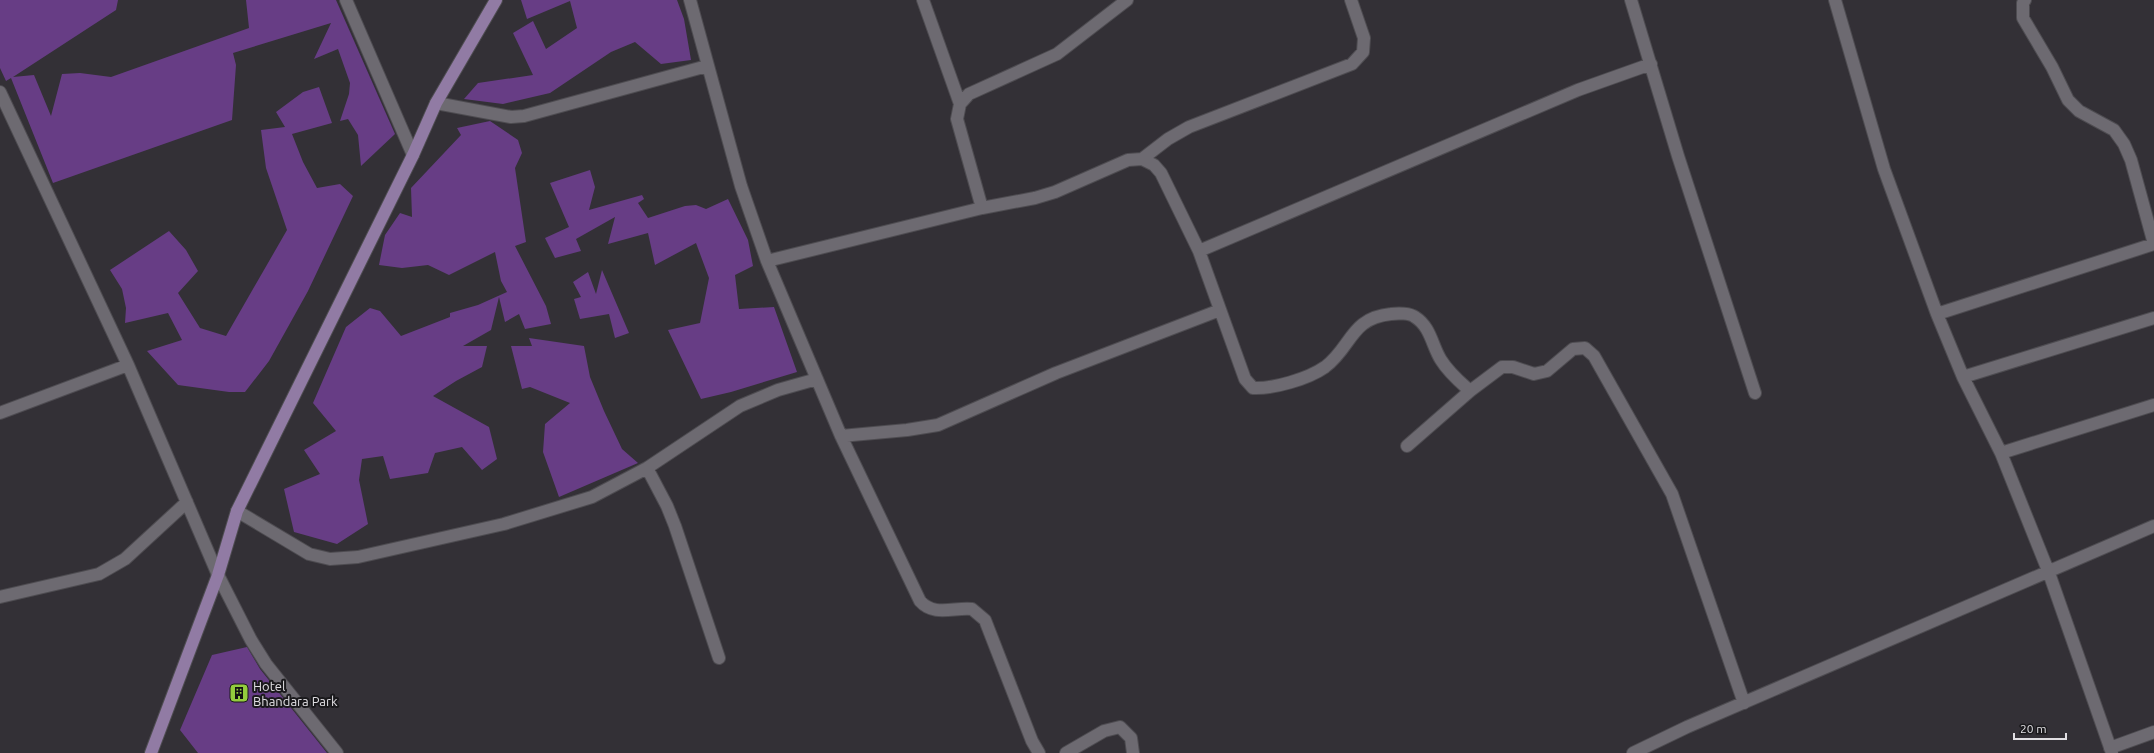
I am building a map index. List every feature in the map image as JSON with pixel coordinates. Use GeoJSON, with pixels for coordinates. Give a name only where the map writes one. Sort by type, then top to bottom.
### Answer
{"type":"FeatureCollection","features":[{"type":"Feature","properties":{"kind":"main road"},"geometry":{"type":"LineString","coordinates":[[151,753],[218,574],[237,511],[413,155],[436,103],[496,0]]}},
{"type":"Feature","properties":{"kind":"street"},"geometry":{"type":"LineString","coordinates":[[346,0],[413,155]]}},
{"type":"Feature","properties":{"kind":"street"},"geometry":{"type":"LineString","coordinates":[[690,0],[741,186],[767,261],[841,436],[920,601],[929,608],[935,610],[972,609],[985,620],[1032,741],[1039,753]]}},
{"type":"Feature","properties":{"kind":"street"},"geometry":{"type":"LineString","coordinates":[[923,0],[960,104]]}},
{"type":"Feature","properties":{"kind":"street"},"geometry":{"type":"LineString","coordinates":[[982,208],[957,119],[960,104],[969,94],[1057,54],[1127,0]]}},
{"type":"Feature","properties":{"kind":"street"},"geometry":{"type":"LineString","coordinates":[[1142,159],[1168,139],[1189,127],[1352,64],[1362,52],[1364,38],[1351,0]]}},
{"type":"Feature","properties":{"kind":"street"},"geometry":{"type":"LineString","coordinates":[[1632,0],[1678,156],[1755,393]]}},
{"type":"Feature","properties":{"kind":"street"},"geometry":{"type":"LineString","coordinates":[[1835,0],[1884,169],[1937,314],[1963,377],[2001,453],[2048,573],[2111,750],[2154,732]]}},
{"type":"Feature","properties":{"kind":"street"},"geometry":{"type":"LineString","coordinates":[[1937,314],[2154,244],[2131,160],[2124,144],[2114,130],[2079,111],[2068,100],[2052,66],[2023,18],[2023,3],[2025,0]]}},
{"type":"Feature","properties":{"kind":"street"},"geometry":{"type":"LineString","coordinates":[[1199,251],[1578,90],[1651,64]]}},
{"type":"Feature","properties":{"kind":"street"},"geometry":{"type":"LineString","coordinates":[[436,103],[511,117],[524,116],[707,66]]}},
{"type":"Feature","properties":{"kind":"street"},"geometry":{"type":"LineString","coordinates":[[0,92],[128,365],[218,574],[251,640],[266,664],[337,753]]}},
{"type":"Feature","properties":{"kind":"street"},"geometry":{"type":"LineString","coordinates":[[767,261],[982,208],[1035,198],[1055,192],[1128,160],[1142,159],[1154,165],[1161,173],[1199,251],[1244,379],[1253,388],[1266,389],[1312,374],[1326,367],[1362,324],[1377,316],[1396,313],[1414,316],[1426,326],[1440,359],[1450,373],[1470,391]]}},
{"type":"Feature","properties":{"kind":"street"},"geometry":{"type":"LineString","coordinates":[[841,436],[907,430],[938,425],[1056,373],[1220,310]]}},
{"type":"Feature","properties":{"kind":"street"},"geometry":{"type":"LineString","coordinates":[[1963,377],[2154,318]]}},
{"type":"Feature","properties":{"kind":"street"},"geometry":{"type":"LineString","coordinates":[[1407,446],[1470,391],[1502,368],[1513,367],[1534,374],[1547,371],[1573,349],[1585,348],[1594,356],[1672,494],[1744,703]]}},
{"type":"Feature","properties":{"kind":"street"},"geometry":{"type":"LineString","coordinates":[[0,413],[128,365]]}},
{"type":"Feature","properties":{"kind":"street"},"geometry":{"type":"LineString","coordinates":[[237,511],[309,554],[330,559],[347,558],[504,524],[592,497],[647,468],[740,406],[778,390],[817,379]]}},
{"type":"Feature","properties":{"kind":"street"},"geometry":{"type":"LineString","coordinates":[[2001,453],[2154,405]]}},
{"type":"Feature","properties":{"kind":"street"},"geometry":{"type":"LineString","coordinates":[[647,468],[667,506],[675,526],[719,658]]}},
{"type":"Feature","properties":{"kind":"street"},"geometry":{"type":"LineString","coordinates":[[0,597],[99,574],[125,558],[187,502]]}},
{"type":"Feature","properties":{"kind":"street"},"geometry":{"type":"LineString","coordinates":[[1633,753],[1744,703],[2154,526]]}},
{"type":"Feature","properties":{"kind":"street"},"geometry":{"type":"LineString","coordinates":[[1066,753],[1104,731],[1120,727],[1131,738],[1133,753]]}},
{"type":"Feature","properties":{"kind":"building"},"geometry":{"type":"Polygon","coordinates":[[[0,0],[118,0],[116,10],[13,77],[34,75],[51,116],[62,74],[80,73],[111,77],[249,28],[246,0],[336,0],[395,134],[361,166],[358,135],[348,119],[340,121],[349,94],[350,83],[338,49],[314,59],[331,23],[233,53],[236,65],[232,120],[53,183],[11,78],[6,81],[0,68],[0,0]]]}},
{"type":"Feature","properties":{"kind":"building"},"geometry":{"type":"Polygon","coordinates":[[[521,0],[677,0],[684,19],[691,60],[661,64],[635,42],[611,52],[550,93],[503,104],[464,99],[478,83],[533,75],[513,33],[533,21],[546,49],[577,28],[570,1],[527,19],[521,0]]]}},
{"type":"Feature","properties":{"kind":"building"},"geometry":{"type":"Polygon","coordinates":[[[319,87],[332,123],[292,134],[303,162],[317,188],[340,184],[353,196],[308,291],[269,361],[245,392],[229,392],[178,385],[147,351],[182,340],[168,313],[125,323],[126,308],[122,289],[110,270],[169,231],[186,250],[198,271],[178,293],[200,328],[226,336],[287,230],[266,168],[261,130],[285,127],[276,112],[303,92],[319,87]]]}},
{"type":"Feature","properties":{"kind":"building"},"geometry":{"type":"Polygon","coordinates":[[[490,121],[518,140],[522,153],[515,168],[526,242],[515,246],[546,306],[551,324],[525,329],[519,314],[505,322],[499,297],[491,330],[463,346],[487,346],[482,367],[433,396],[489,427],[497,459],[482,470],[462,447],[435,453],[428,473],[390,479],[383,456],[362,459],[359,480],[368,524],[337,544],[294,532],[284,489],[320,474],[304,450],[336,431],[313,403],[346,327],[370,308],[380,311],[401,336],[450,317],[450,313],[478,305],[507,292],[501,281],[495,252],[449,275],[428,265],[402,268],[379,265],[385,235],[400,213],[412,217],[411,188],[461,135],[457,128],[490,121]]]}},
{"type":"Feature","properties":{"kind":"building"},"geometry":{"type":"Polygon","coordinates":[[[590,170],[595,187],[589,210],[642,195],[644,199],[638,203],[648,218],[685,206],[696,205],[706,209],[728,199],[748,240],[753,266],[735,275],[739,309],[774,307],[797,372],[731,392],[701,399],[668,330],[700,323],[709,278],[696,243],[655,265],[648,233],[608,244],[615,217],[576,239],[581,251],[555,258],[545,238],[569,227],[550,183],[590,170]]]}},
{"type":"Feature","properties":{"kind":"building"},"geometry":{"type":"Polygon","coordinates":[[[602,270],[629,333],[615,338],[609,314],[580,319],[574,299],[581,297],[573,282],[588,272],[596,294],[602,270]]]}},
{"type":"Feature","properties":{"kind":"building"},"geometry":{"type":"Polygon","coordinates":[[[529,338],[584,346],[590,377],[604,411],[622,449],[638,463],[559,497],[543,452],[545,424],[570,403],[530,387],[522,389],[511,346],[532,346],[529,338]]]}},
{"type":"Feature","properties":{"kind":"building","name":"Hotel Bhandara Park"},"geometry":{"type":"Polygon","coordinates":[[[247,647],[260,669],[327,753],[198,753],[180,730],[212,655],[247,647]]]}},
{"type":"Feature","properties":{"kind":"place","name":"Hotel Bhandara Park"},"geometry":{"type":"Point","coordinates":[239,693]}}]}
